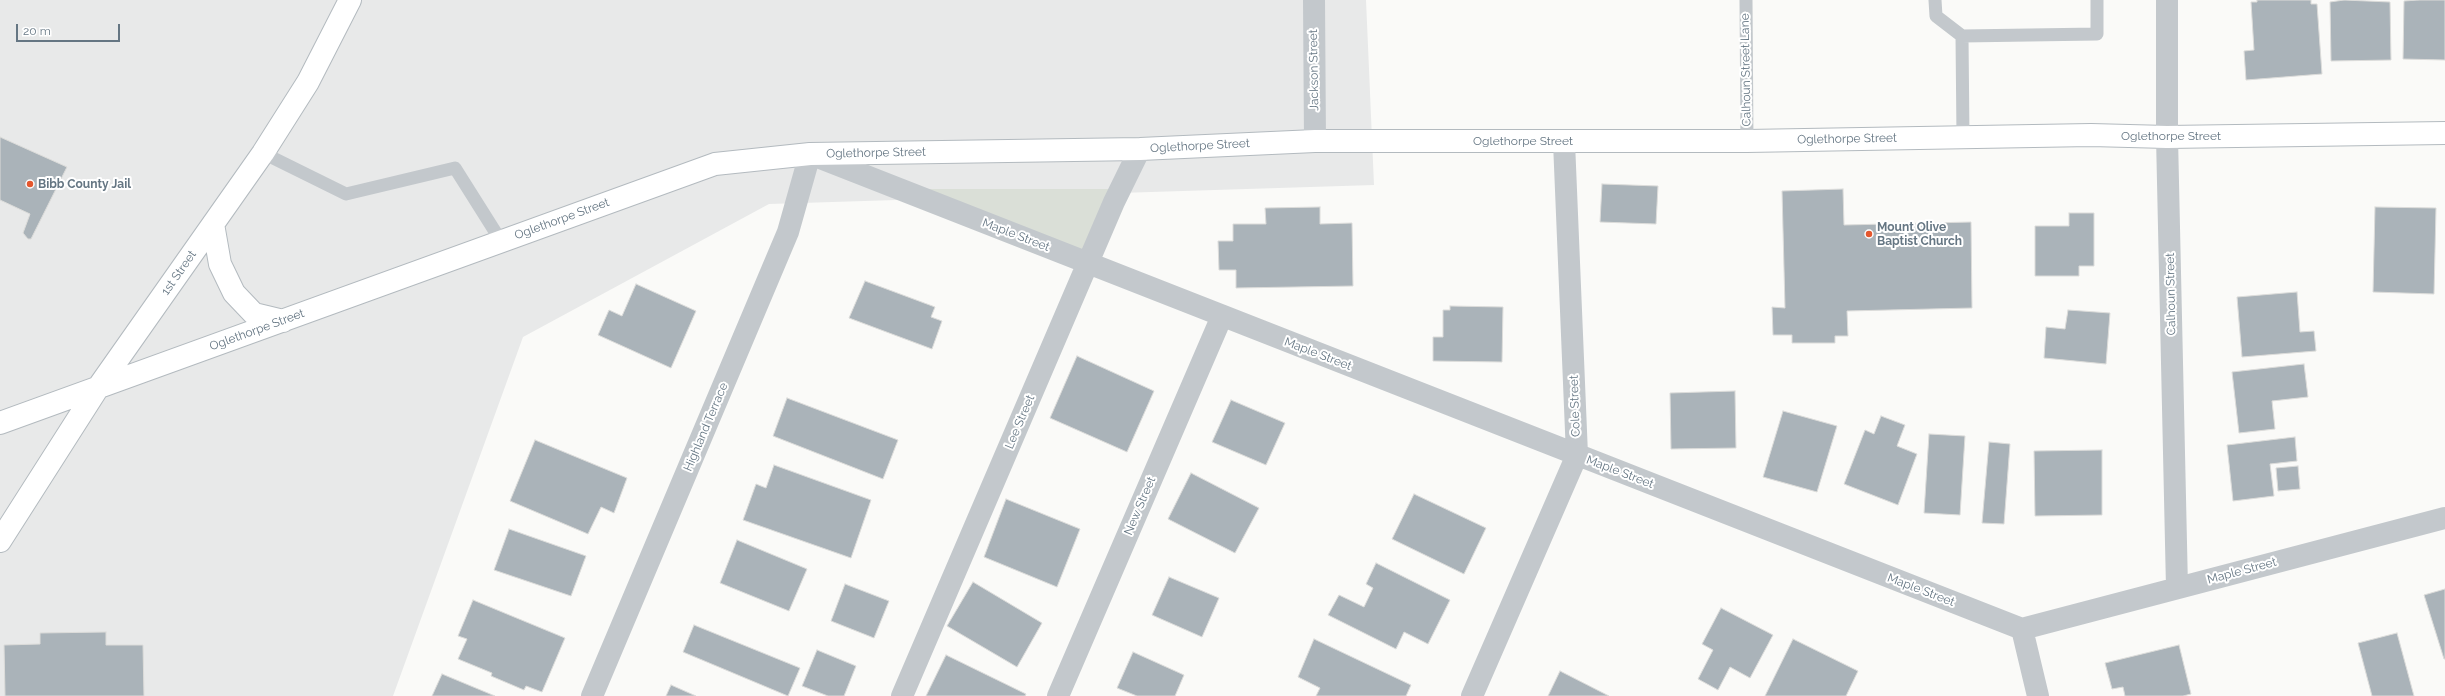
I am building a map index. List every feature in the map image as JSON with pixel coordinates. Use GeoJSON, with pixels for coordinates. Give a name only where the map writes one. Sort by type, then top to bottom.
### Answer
{"type":"FeatureCollection","features":[{"type":"Feature","properties":{"kind":"street","name":"1st Street"},"geometry":{"type":"LineString","coordinates":[[0,541],[97,389],[262,153],[308,82],[350,0]]}},
{"type":"Feature","properties":{"kind":"street","name":"Jackson Street"},"geometry":{"type":"LineString","coordinates":[[1314,0],[1315,141]]}},
{"type":"Feature","properties":{"kind":"street","name":"Calhoun Street"},"geometry":{"type":"LineString","coordinates":[[2167,0],[2167,137],[2177,588]]}},
{"type":"Feature","properties":{"kind":"street","name":"Oglethorpe Street"},"geometry":{"type":"LineString","coordinates":[[0,423],[715,164],[810,154],[1140,149],[1315,141],[1747,141],[2091,135],[2167,137],[2445,133]]}},
{"type":"Feature","properties":{"kind":"street","name":"Cole Street"},"geometry":{"type":"LineString","coordinates":[[1472,696],[1577,455],[1564,142]]}},
{"type":"Feature","properties":{"kind":"street","name":"Lee Street"},"geometry":{"type":"LineString","coordinates":[[902,696],[1088,263],[1140,149]]}},
{"type":"Feature","properties":{"kind":"street","name":"Maple Street"},"geometry":{"type":"LineString","coordinates":[[810,154],[2022,629],[2445,518]]}},
{"type":"Feature","properties":{"kind":"street","name":"Highland Terrace"},"geometry":{"type":"LineString","coordinates":[[592,696],[788,232],[810,154]]}},
{"type":"Feature","properties":{"kind":"street"},"geometry":{"type":"LineString","coordinates":[[213,224],[220,264],[234,293],[254,314],[283,321]]}},
{"type":"Feature","properties":{"kind":"street","name":"New Street"},"geometry":{"type":"LineString","coordinates":[[1058,696],[1222,316]]}},
{"type":"Feature","properties":{"kind":"street"},"geometry":{"type":"LineString","coordinates":[[2022,629],[2038,696]]}},
{"type":"Feature","properties":{"kind":"lane","name":"Calhoun Street Lane"},"geometry":{"type":"LineString","coordinates":[[1746,0],[1747,141]]}},
{"type":"Feature","properties":{"kind":"lane"},"geometry":{"type":"LineString","coordinates":[[1936,0],[1936,16],[1962,36],[2097,34],[2097,0]]}},
{"type":"Feature","properties":{"kind":"lane"},"geometry":{"type":"LineString","coordinates":[[1962,36],[1963,137]]}},
{"type":"Feature","properties":{"kind":"lane"},"geometry":{"type":"LineString","coordinates":[[262,153],[346,194],[455,168],[501,241]]}},
{"type":"Feature","properties":{"kind":"shaded area"},"geometry":{"type":"Polygon","coordinates":[[[0,0],[1366,0],[1374,185],[769,204],[523,337],[393,696],[0,696],[0,0]]]}},
{"type":"Feature","properties":{"kind":"shaded area"},"geometry":{"type":"Polygon","coordinates":[[[924,189],[1114,189],[1085,255],[924,189]]]}},
{"type":"Feature","properties":{"kind":"building"},"geometry":{"type":"Polygon","coordinates":[[[2257,0],[2311,0],[2311,4],[2317,4],[2322,74],[2246,80],[2244,51],[2254,50],[2251,2],[2257,2],[2257,0]]]}},
{"type":"Feature","properties":{"kind":"building"},"geometry":{"type":"Polygon","coordinates":[[[2344,0],[2390,2],[2391,60],[2331,61],[2330,2],[2344,0]]]}},
{"type":"Feature","properties":{"kind":"building"},"geometry":{"type":"Polygon","coordinates":[[[2445,0],[2445,60],[2403,59],[2404,1],[2445,0]]]}},
{"type":"Feature","properties":{"kind":"building","name":"Bibb County Jail"},"geometry":{"type":"Polygon","coordinates":[[[0,137],[67,167],[31,239],[28,239],[23,233],[30,214],[0,200],[0,137]]]}},
{"type":"Feature","properties":{"kind":"building"},"geometry":{"type":"Polygon","coordinates":[[[1602,184],[1658,186],[1656,224],[1600,222],[1602,184]]]}},
{"type":"Feature","properties":{"kind":"building"},"geometry":{"type":"Polygon","coordinates":[[[1843,189],[1844,225],[1971,222],[1972,308],[1847,311],[1848,336],[1835,336],[1835,343],[1792,343],[1792,335],[1773,335],[1772,307],[1785,308],[1782,191],[1843,189]]]}},
{"type":"Feature","properties":{"kind":"building"},"geometry":{"type":"Polygon","coordinates":[[[1320,207],[1320,224],[1352,223],[1353,286],[1236,288],[1236,270],[1219,270],[1218,241],[1233,241],[1233,224],[1266,224],[1265,208],[1320,207]]]}},
{"type":"Feature","properties":{"kind":"building"},"geometry":{"type":"Polygon","coordinates":[[[2375,207],[2436,208],[2434,294],[2373,292],[2375,207]]]}},
{"type":"Feature","properties":{"kind":"building"},"geometry":{"type":"Polygon","coordinates":[[[2069,213],[2094,213],[2094,266],[2079,266],[2079,276],[2035,276],[2035,226],[2069,226],[2069,213]]]}},
{"type":"Feature","properties":{"kind":"building"},"geometry":{"type":"Polygon","coordinates":[[[865,281],[935,307],[931,317],[942,321],[932,349],[849,318],[865,281]]]}},
{"type":"Feature","properties":{"kind":"building"},"geometry":{"type":"Polygon","coordinates":[[[636,284],[696,311],[671,368],[598,335],[609,310],[622,316],[636,284]]]}},
{"type":"Feature","properties":{"kind":"building"},"geometry":{"type":"Polygon","coordinates":[[[2297,292],[2300,332],[2314,331],[2316,351],[2242,357],[2237,297],[2297,292]]]}},
{"type":"Feature","properties":{"kind":"building"},"geometry":{"type":"Polygon","coordinates":[[[1450,306],[1503,307],[1502,362],[1433,361],[1433,337],[1443,337],[1443,310],[1450,310],[1450,306]]]}},
{"type":"Feature","properties":{"kind":"building"},"geometry":{"type":"Polygon","coordinates":[[[2068,310],[2110,313],[2106,364],[2044,358],[2046,327],[2065,329],[2068,310]]]}},
{"type":"Feature","properties":{"kind":"building"},"geometry":{"type":"Polygon","coordinates":[[[1077,356],[1154,391],[1127,452],[1050,418],[1077,356]]]}},
{"type":"Feature","properties":{"kind":"building"},"geometry":{"type":"Polygon","coordinates":[[[2304,364],[2308,397],[2272,401],[2275,429],[2239,433],[2232,372],[2304,364]]]}},
{"type":"Feature","properties":{"kind":"building"},"geometry":{"type":"Polygon","coordinates":[[[1735,391],[1736,448],[1671,449],[1670,393],[1735,391]]]}},
{"type":"Feature","properties":{"kind":"building"},"geometry":{"type":"Polygon","coordinates":[[[787,398],[898,440],[883,479],[773,436],[787,398]]]}},
{"type":"Feature","properties":{"kind":"building"},"geometry":{"type":"Polygon","coordinates":[[[1231,400],[1285,423],[1266,465],[1212,442],[1231,400]]]}},
{"type":"Feature","properties":{"kind":"building"},"geometry":{"type":"Polygon","coordinates":[[[1783,411],[1837,426],[1817,492],[1763,477],[1783,411]]]}},
{"type":"Feature","properties":{"kind":"building"},"geometry":{"type":"Polygon","coordinates":[[[1881,416],[1905,425],[1897,446],[1917,454],[1898,505],[1844,484],[1865,430],[1874,434],[1881,416]]]}},
{"type":"Feature","properties":{"kind":"building"},"geometry":{"type":"Polygon","coordinates":[[[1929,434],[1965,436],[1960,515],[1924,513],[1929,434]]]}},
{"type":"Feature","properties":{"kind":"building"},"geometry":{"type":"Polygon","coordinates":[[[2295,437],[2297,461],[2270,464],[2274,496],[2233,501],[2227,445],[2295,437]]]}},
{"type":"Feature","properties":{"kind":"building"},"geometry":{"type":"Polygon","coordinates":[[[535,440],[627,478],[614,513],[601,507],[588,534],[510,501],[535,440]]]}},
{"type":"Feature","properties":{"kind":"building"},"geometry":{"type":"Polygon","coordinates":[[[1989,442],[2010,444],[2004,524],[1982,523],[1989,442]]]}},
{"type":"Feature","properties":{"kind":"building"},"geometry":{"type":"Polygon","coordinates":[[[2102,450],[2102,515],[2035,516],[2034,451],[2102,450]]]}},
{"type":"Feature","properties":{"kind":"building"},"geometry":{"type":"Polygon","coordinates":[[[774,465],[871,500],[851,558],[743,520],[756,484],[766,488],[774,465]]]}},
{"type":"Feature","properties":{"kind":"building"},"geometry":{"type":"Polygon","coordinates":[[[2298,466],[2300,489],[2278,491],[2276,468],[2298,466]]]}},
{"type":"Feature","properties":{"kind":"building"},"geometry":{"type":"Polygon","coordinates":[[[1191,473],[1259,508],[1235,553],[1168,519],[1191,473]]]}},
{"type":"Feature","properties":{"kind":"building"},"geometry":{"type":"Polygon","coordinates":[[[1414,494],[1486,528],[1464,574],[1392,539],[1414,494]]]}},
{"type":"Feature","properties":{"kind":"building"},"geometry":{"type":"Polygon","coordinates":[[[1006,499],[1080,529],[1057,587],[984,557],[1006,499]]]}},
{"type":"Feature","properties":{"kind":"building"},"geometry":{"type":"Polygon","coordinates":[[[509,529],[586,556],[571,596],[494,570],[509,529]]]}},
{"type":"Feature","properties":{"kind":"building"},"geometry":{"type":"Polygon","coordinates":[[[737,540],[807,569],[789,611],[720,583],[737,540]]]}},
{"type":"Feature","properties":{"kind":"building"},"geometry":{"type":"Polygon","coordinates":[[[1376,563],[1450,600],[1428,644],[1404,632],[1396,649],[1328,615],[1339,595],[1364,607],[1373,588],[1366,584],[1376,563]]]}},
{"type":"Feature","properties":{"kind":"building"},"geometry":{"type":"Polygon","coordinates":[[[1169,577],[1219,598],[1202,637],[1152,615],[1169,577]]]}},
{"type":"Feature","properties":{"kind":"building"},"geometry":{"type":"Polygon","coordinates":[[[973,582],[1042,623],[1017,667],[947,626],[973,582]]]}},
{"type":"Feature","properties":{"kind":"building"},"geometry":{"type":"Polygon","coordinates":[[[845,584],[889,601],[874,638],[831,621],[845,584]]]}},
{"type":"Feature","properties":{"kind":"building"},"geometry":{"type":"Polygon","coordinates":[[[2445,589],[2445,659],[2444,659],[2424,595],[2445,589]]]}},
{"type":"Feature","properties":{"kind":"building"},"geometry":{"type":"Polygon","coordinates":[[[473,600],[565,638],[542,692],[526,686],[524,690],[491,676],[492,673],[458,659],[467,639],[458,636],[473,600]]]}},
{"type":"Feature","properties":{"kind":"building"},"geometry":{"type":"Polygon","coordinates":[[[1721,608],[1773,635],[1750,678],[1730,667],[1718,690],[1698,679],[1713,650],[1702,644],[1721,608]]]}},
{"type":"Feature","properties":{"kind":"building"},"geometry":{"type":"Polygon","coordinates":[[[694,625],[800,668],[788,696],[683,652],[694,625]]]}},
{"type":"Feature","properties":{"kind":"building"},"geometry":{"type":"Polygon","coordinates":[[[106,632],[106,645],[143,645],[144,696],[5,696],[4,645],[40,644],[40,633],[106,632]]]}},
{"type":"Feature","properties":{"kind":"building"},"geometry":{"type":"Polygon","coordinates":[[[2397,633],[2414,696],[2372,696],[2358,643],[2397,633]]]}},
{"type":"Feature","properties":{"kind":"building"},"geometry":{"type":"Polygon","coordinates":[[[1314,639],[1411,685],[1406,696],[1316,696],[1320,688],[1298,677],[1314,639]]]}},
{"type":"Feature","properties":{"kind":"building"},"geometry":{"type":"Polygon","coordinates":[[[1793,639],[1858,671],[1846,696],[1765,696],[1793,639]]]}},
{"type":"Feature","properties":{"kind":"building"},"geometry":{"type":"Polygon","coordinates":[[[2179,645],[2191,694],[2183,696],[2125,696],[2123,687],[2112,689],[2105,663],[2179,645]]]}},
{"type":"Feature","properties":{"kind":"building"},"geometry":{"type":"Polygon","coordinates":[[[817,650],[856,666],[844,696],[828,696],[802,686],[817,650]]]}},
{"type":"Feature","properties":{"kind":"building"},"geometry":{"type":"Polygon","coordinates":[[[1133,652],[1184,675],[1175,696],[1137,696],[1117,688],[1133,652]]]}},
{"type":"Feature","properties":{"kind":"building"},"geometry":{"type":"Polygon","coordinates":[[[946,655],[1026,694],[1025,696],[926,696],[946,655]]]}},
{"type":"Feature","properties":{"kind":"building"},"geometry":{"type":"Polygon","coordinates":[[[1560,671],[1609,696],[1548,696],[1560,671]]]}},
{"type":"Feature","properties":{"kind":"building"},"geometry":{"type":"Polygon","coordinates":[[[442,674],[495,696],[432,696],[442,674]]]}},
{"type":"Feature","properties":{"kind":"building"},"geometry":{"type":"Polygon","coordinates":[[[671,685],[696,696],[666,696],[671,685]]]}},
{"type":"Feature","properties":{"kind":"place","name":"Bibb County Jail"},"geometry":{"type":"Point","coordinates":[30,184]}},
{"type":"Feature","properties":{"kind":"place","name":"Mount Olive Baptist Church"},"geometry":{"type":"Point","coordinates":[1869,234]}}]}
